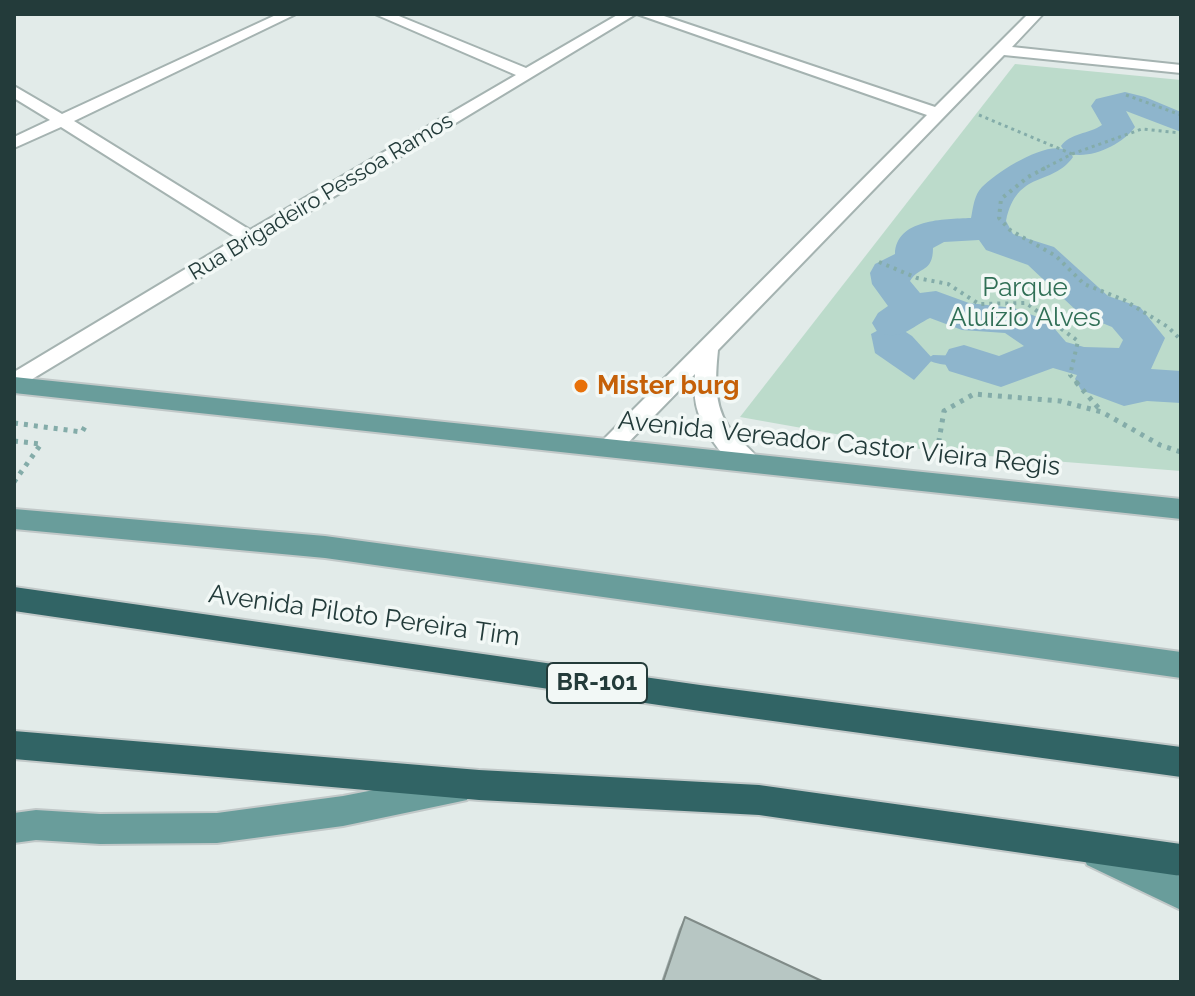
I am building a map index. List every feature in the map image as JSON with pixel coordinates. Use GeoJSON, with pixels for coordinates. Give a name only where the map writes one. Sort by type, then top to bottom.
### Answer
{"type":"FeatureCollection","features":[{"type":"Feature","properties":{"kind":"highway","name":"Avenida Piloto Pereira Tim"},"geometry":{"type":"LineString","coordinates":[[14,599],[700,698],[1181,762]]}},
{"type":"Feature","properties":{"kind":"highway"},"geometry":{"type":"LineString","coordinates":[[14,745],[479,785],[759,800],[1181,860]]}},
{"type":"Feature","properties":{"kind":"main road","name":"Avenida Vereador Castor Vieira Regis"},"geometry":{"type":"LineString","coordinates":[[14,383],[1181,509]]}},
{"type":"Feature","properties":{"kind":"main road"},"geometry":{"type":"LineString","coordinates":[[14,519],[325,547],[1181,665]]}},
{"type":"Feature","properties":{"kind":"main road"},"geometry":{"type":"LineString","coordinates":[[14,828],[36,825],[113,829],[217,828],[343,811],[479,785]]}},
{"type":"Feature","properties":{"kind":"main road"},"geometry":{"type":"LineString","coordinates":[[1078,844],[1181,894]]}},
{"type":"Feature","properties":{"kind":"street"},"geometry":{"type":"LineString","coordinates":[[14,143],[289,14]]}},
{"type":"Feature","properties":{"kind":"street"},"geometry":{"type":"LineString","coordinates":[[382,14],[527,74]]}},
{"type":"Feature","properties":{"kind":"street","name":"Rua Brigadeiro Pessoa Ramos"},"geometry":{"type":"LineString","coordinates":[[14,383],[250,238],[629,14]]}},
{"type":"Feature","properties":{"kind":"street"},"geometry":{"type":"LineString","coordinates":[[644,14],[936,113]]}},
{"type":"Feature","properties":{"kind":"street"},"geometry":{"type":"LineString","coordinates":[[609,448],[1036,14]]}},
{"type":"Feature","properties":{"kind":"street"},"geometry":{"type":"LineString","coordinates":[[1000,50],[1181,69]]}},
{"type":"Feature","properties":{"kind":"street"},"geometry":{"type":"LineString","coordinates":[[14,91],[250,238]]}},
{"type":"Feature","properties":{"kind":"street"},"geometry":{"type":"LineString","coordinates":[[708,347],[704,381],[707,408],[722,438],[749,463]]}},
{"type":"Feature","properties":{"kind":"path"},"geometry":{"type":"LineString","coordinates":[[974,113],[1072,154]]}},
{"type":"Feature","properties":{"kind":"path"},"geometry":{"type":"LineString","coordinates":[[1181,133],[1142,129],[1072,154],[1028,177],[1001,199],[999,218],[1010,230],[1056,256],[1084,284],[1124,300],[1168,327],[1181,340]]}},
{"type":"Feature","properties":{"kind":"path"},"geometry":{"type":"LineString","coordinates":[[879,262],[917,278],[948,284],[979,304],[1026,303],[1078,341],[1070,375],[1102,412]]}},
{"type":"Feature","properties":{"kind":"path"},"geometry":{"type":"LineString","coordinates":[[938,483],[937,452],[944,411],[974,394],[1060,401],[1102,412],[1160,445],[1181,452]]}},
{"type":"Feature","properties":{"kind":"path"},"geometry":{"type":"LineString","coordinates":[[14,441],[41,444],[14,482]]}},
{"type":"Feature","properties":{"kind":"green space","name":"Parque Aluízio Alves"},"geometry":{"type":"Polygon","coordinates":[[[1015,64],[1181,80],[1181,471],[937,452],[740,417],[1015,64]]]}},
{"type":"Feature","properties":{"kind":"water"},"geometry":{"type":"Polygon","coordinates":[[[892,323],[912,336],[933,359],[914,380],[875,353],[871,334],[892,323]]]}},
{"type":"Feature","properties":{"kind":"building"},"geometry":{"type":"Polygon","coordinates":[[[685,917],[824,982],[663,982],[685,917]]]}},
{"type":"Feature","properties":{"kind":"waterway"},"geometry":{"type":"LineString","coordinates":[[1078,146],[1105,138],[1119,127],[1107,106],[1116,102],[1144,106],[1181,122]]}},
{"type":"Feature","properties":{"kind":"waterway"},"geometry":{"type":"LineString","coordinates":[[992,228],[988,221],[994,195],[1021,174],[1056,157]]}},
{"type":"Feature","properties":{"kind":"waterway"},"geometry":{"type":"LineString","coordinates":[[911,308],[891,284],[889,273],[914,260],[914,243],[936,231],[992,228]]}},
{"type":"Feature","properties":{"kind":"waterway"},"geometry":{"type":"LineString","coordinates":[[992,228],[999,242],[1041,256],[1094,305],[1126,317],[1144,338],[1133,364],[1083,362],[1051,352]]}},
{"type":"Feature","properties":{"kind":"waterway"},"geometry":{"type":"LineString","coordinates":[[892,323],[916,308],[936,304],[962,316],[1003,319],[1024,325],[1051,352]]}},
{"type":"Feature","properties":{"kind":"waterway"},"geometry":{"type":"LineString","coordinates":[[964,360],[1001,372],[1051,352]]}},
{"type":"Feature","properties":{"kind":"waterway"},"geometry":{"type":"LineString","coordinates":[[933,359],[964,360]]}},
{"type":"Feature","properties":{"kind":"waterway"},"geometry":{"type":"LineString","coordinates":[[1096,379],[1124,390],[1147,385],[1181,387]]}},
{"type":"Feature","properties":{"kind":"place","name":"Mister burg"},"geometry":{"type":"Point","coordinates":[581,386]}}]}
